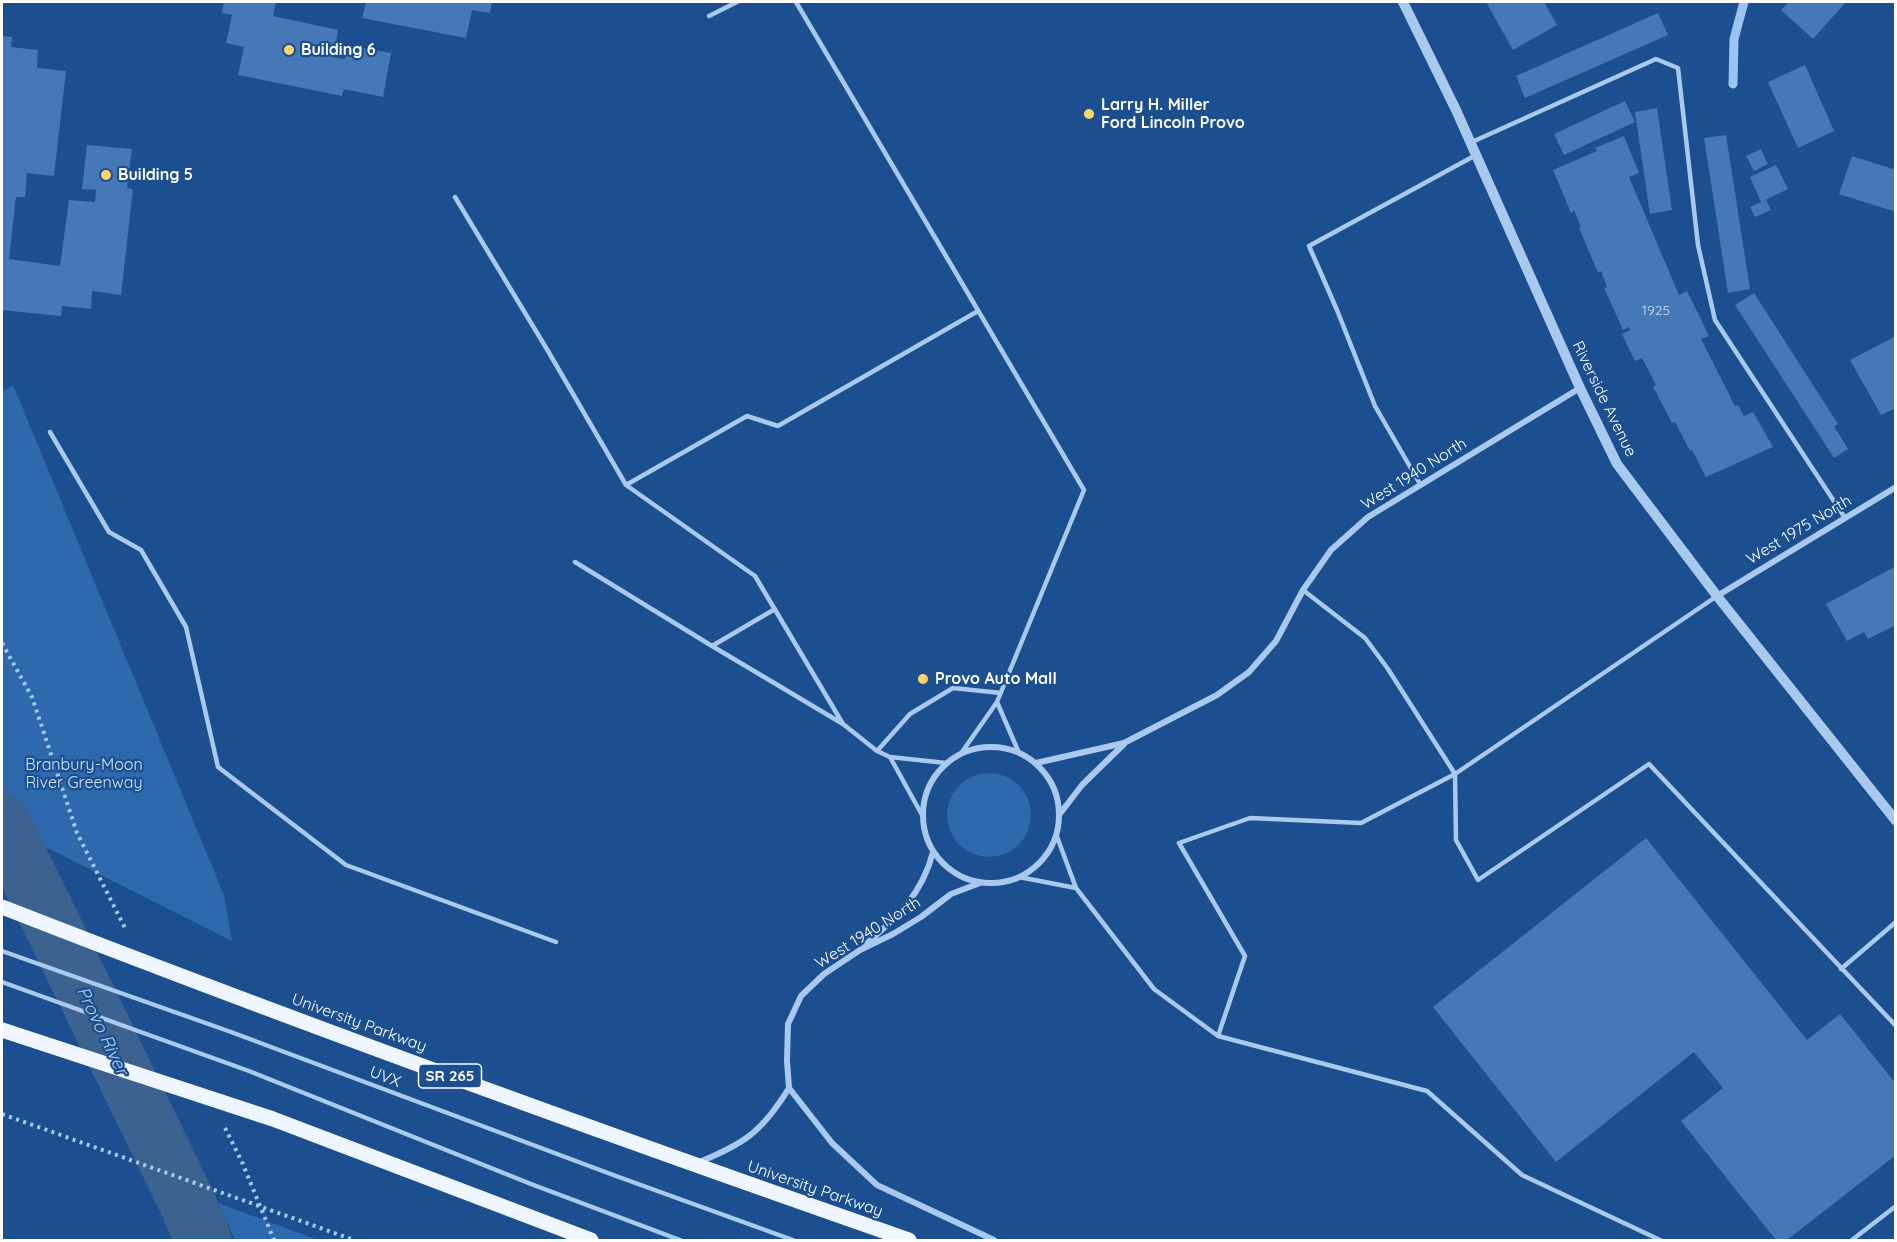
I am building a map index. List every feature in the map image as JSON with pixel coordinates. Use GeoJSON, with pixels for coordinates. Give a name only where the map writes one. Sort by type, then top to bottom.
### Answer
{"type":"FeatureCollection","features":[{"type":"Feature","properties":{"kind":"main road","name":"University Parkway"},"geometry":{"type":"LineString","coordinates":[[2,907],[208,988],[692,1165],[909,1240]]}},
{"type":"Feature","properties":{"kind":"main road"},"geometry":{"type":"LineString","coordinates":[[2,1030],[273,1119],[591,1240]]}},
{"type":"Feature","properties":{"kind":"street","name":"Riverside Avenue"},"geometry":{"type":"LineString","coordinates":[[1403,2],[1476,155],[1580,388],[1617,464],[1717,596],[1896,822]]}},
{"type":"Feature","properties":{"kind":"street","name":"West 1940 North"},"geometry":{"type":"LineString","coordinates":[[1036,763],[1124,743],[1217,695],[1249,672],[1276,641],[1303,590],[1331,550],[1368,517],[1580,388]]}},
{"type":"Feature","properties":{"kind":"street","name":"West 1975 North"},"geometry":{"type":"LineString","coordinates":[[1717,596],[1896,487]]}},
{"type":"Feature","properties":{"kind":"street","name":"West 1940 North"},"geometry":{"type":"LineString","coordinates":[[1059,815],[1083,785],[1124,743]]}},
{"type":"Feature","properties":{"kind":"street"},"geometry":{"type":"LineString","coordinates":[[981,747],[1001,747],[1019,753],[1036,763],[1048,778],[1057,795],[1059,815],[1056,834],[1048,852],[1035,867],[1018,877],[1000,883],[980,883],[962,877],[945,866],[933,852],[925,834],[922,815],[925,796],[933,778],[946,763],[962,752],[981,747]]}},
{"type":"Feature","properties":{"kind":"street"},"geometry":{"type":"LineString","coordinates":[[860,950],[900,912],[917,891],[928,872],[933,852]]}},
{"type":"Feature","properties":{"kind":"street","name":"West 1940 North"},"geometry":{"type":"LineString","coordinates":[[789,1088],[788,1024],[801,996],[824,974],[860,950],[902,929],[951,894],[980,883]]}},
{"type":"Feature","properties":{"kind":"street"},"geometry":{"type":"LineString","coordinates":[[692,1165],[724,1152],[750,1137],[774,1113],[789,1088],[832,1143],[877,1185],[994,1240]]}},
{"type":"Feature","properties":{"kind":"lane"},"geometry":{"type":"LineString","coordinates":[[709,16],[737,2]]}},
{"type":"Feature","properties":{"kind":"lane"},"geometry":{"type":"LineString","coordinates":[[796,2],[1084,490],[997,702],[962,752]]}},
{"type":"Feature","properties":{"kind":"lane"},"geometry":{"type":"LineString","coordinates":[[1470,143],[1656,59],[1678,68],[1698,245],[1715,320],[1845,518]]}},
{"type":"Feature","properties":{"kind":"lane"},"geometry":{"type":"LineString","coordinates":[[1420,484],[1375,406],[1309,246],[1476,155]]}},
{"type":"Feature","properties":{"kind":"lane"},"geometry":{"type":"LineString","coordinates":[[455,197],[626,485],[755,576],[843,724]]}},
{"type":"Feature","properties":{"kind":"lane"},"geometry":{"type":"LineString","coordinates":[[626,485],[747,416],[778,426],[978,312]]}},
{"type":"Feature","properties":{"kind":"lane"},"geometry":{"type":"LineString","coordinates":[[50,432],[109,532],[141,550],[186,627],[218,767],[346,865],[556,942]]}},
{"type":"Feature","properties":{"kind":"lane"},"geometry":{"type":"LineString","coordinates":[[575,562],[843,724],[877,751],[890,757],[946,763]]}},
{"type":"Feature","properties":{"kind":"lane"},"geometry":{"type":"LineString","coordinates":[[1303,590],[1365,638],[1388,669],[1455,774],[1456,840],[1478,880],[1649,764],[1896,1026]]}},
{"type":"Feature","properties":{"kind":"lane"},"geometry":{"type":"LineString","coordinates":[[1218,1035],[1245,956],[1179,843],[1250,818],[1361,823],[1455,774],[1717,596]]}},
{"type":"Feature","properties":{"kind":"lane"},"geometry":{"type":"LineString","coordinates":[[712,646],[775,609]]}},
{"type":"Feature","properties":{"kind":"lane"},"geometry":{"type":"LineString","coordinates":[[877,751],[910,714],[953,688],[1001,693]]}},
{"type":"Feature","properties":{"kind":"lane"},"geometry":{"type":"LineString","coordinates":[[997,702],[1019,753]]}},
{"type":"Feature","properties":{"kind":"lane"},"geometry":{"type":"LineString","coordinates":[[890,757],[922,815]]}},
{"type":"Feature","properties":{"kind":"lane"},"geometry":{"type":"LineString","coordinates":[[1056,834],[1076,888],[1154,989],[1218,1035],[1427,1091],[1522,1175],[1660,1240]]}},
{"type":"Feature","properties":{"kind":"lane"},"geometry":{"type":"LineString","coordinates":[[1018,877],[1076,888]]}},
{"type":"Feature","properties":{"kind":"lane"},"geometry":{"type":"LineString","coordinates":[[1841,969],[1896,922]]}},
{"type":"Feature","properties":{"kind":"lane","name":"UVX"},"geometry":{"type":"LineString","coordinates":[[2,951],[231,1032],[793,1240]]}},
{"type":"Feature","properties":{"kind":"lane"},"geometry":{"type":"LineString","coordinates":[[2,982],[249,1071],[519,1180],[680,1240]]}},
{"type":"Feature","properties":{"kind":"lane"},"geometry":{"type":"LineString","coordinates":[[1852,1240],[1896,1206]]}},
{"type":"Feature","properties":{"kind":"path"},"geometry":{"type":"LineString","coordinates":[[2,1114],[354,1240]]}},
{"type":"Feature","properties":{"kind":"green space","name":"Branbury-Moon River Greenway"},"geometry":{"type":"Polygon","coordinates":[[[13,385],[224,895],[232,941],[2,825],[2,392],[13,385]]]}},
{"type":"Feature","properties":{"kind":"green space"},"geometry":{"type":"Polygon","coordinates":[[[989,773],[1012,780],[1024,792],[1031,815],[1024,838],[1012,850],[989,857],[966,850],[954,838],[947,815],[954,792],[966,780],[989,773]]]}},
{"type":"Feature","properties":{"kind":"green space"},"geometry":{"type":"Polygon","coordinates":[[[218,1203],[318,1240],[235,1240],[218,1203]]]}},
{"type":"Feature","properties":{"kind":"building","name":"Building 6"},"geometry":{"type":"Polygon","coordinates":[[[224,2],[276,2],[273,16],[338,30],[333,57],[345,59],[346,45],[391,53],[383,97],[344,89],[342,96],[238,75],[244,47],[226,43],[232,15],[222,13],[224,2]]]}},
{"type":"Feature","properties":{"kind":"building","name":"Building 6"},"geometry":{"type":"Polygon","coordinates":[[[366,2],[492,2],[490,13],[472,10],[466,38],[362,18],[366,2]]]}},
{"type":"Feature","properties":{"kind":"building"},"geometry":{"type":"Polygon","coordinates":[[[1486,2],[1544,2],[1557,25],[1513,50],[1486,2]]]}},
{"type":"Feature","properties":{"kind":"building"},"geometry":{"type":"Polygon","coordinates":[[[1789,2],[1846,2],[1813,39],[1781,10],[1789,2]]]}},
{"type":"Feature","properties":{"kind":"building"},"geometry":{"type":"Polygon","coordinates":[[[1658,13],[1668,35],[1525,98],[1516,76],[1658,13]]]}},
{"type":"Feature","properties":{"kind":"building","name":"Building 5"},"geometry":{"type":"Polygon","coordinates":[[[2,36],[12,37],[11,47],[38,50],[37,68],[66,71],[54,176],[27,173],[25,197],[16,197],[9,259],[60,266],[69,200],[95,202],[96,190],[82,189],[87,145],[132,149],[127,188],[133,189],[121,295],[92,291],[91,309],[62,306],[61,316],[2,310],[2,36]]]}},
{"type":"Feature","properties":{"kind":"building"},"geometry":{"type":"Polygon","coordinates":[[[1805,65],[1834,131],[1798,148],[1768,82],[1805,65]]]}},
{"type":"Feature","properties":{"kind":"building"},"geometry":{"type":"Polygon","coordinates":[[[1625,101],[1635,122],[1564,155],[1554,134],[1625,101]]]}},
{"type":"Feature","properties":{"kind":"building"},"geometry":{"type":"Polygon","coordinates":[[[1657,108],[1672,210],[1650,214],[1635,112],[1657,108]]]}},
{"type":"Feature","properties":{"kind":"building"},"geometry":{"type":"Polygon","coordinates":[[[1726,135],[1750,289],[1728,293],[1704,138],[1726,135]]]}},
{"type":"Feature","properties":{"kind":"building"},"geometry":{"type":"Polygon","coordinates":[[[1624,136],[1639,173],[1629,177],[1679,295],[1687,291],[1709,336],[1701,339],[1735,406],[1738,405],[1744,416],[1753,412],[1773,447],[1706,477],[1675,422],[1672,423],[1653,387],[1656,385],[1642,358],[1635,361],[1622,334],[1630,330],[1629,327],[1623,330],[1604,288],[1607,287],[1601,271],[1598,273],[1574,210],[1571,213],[1553,170],[1597,151],[1595,148],[1624,136]]]}},
{"type":"Feature","properties":{"kind":"building"},"geometry":{"type":"Polygon","coordinates":[[[1761,149],[1768,164],[1754,171],[1746,156],[1761,149]]]}},
{"type":"Feature","properties":{"kind":"building"},"geometry":{"type":"Polygon","coordinates":[[[1852,156],[1896,170],[1896,212],[1839,194],[1852,156]]]}},
{"type":"Feature","properties":{"kind":"building"},"geometry":{"type":"Polygon","coordinates":[[[1776,165],[1788,189],[1761,202],[1750,177],[1776,165]]]}},
{"type":"Feature","properties":{"kind":"building"},"geometry":{"type":"Polygon","coordinates":[[[1766,200],[1771,210],[1755,217],[1750,207],[1766,200]]]}},
{"type":"Feature","properties":{"kind":"building"},"geometry":{"type":"Polygon","coordinates":[[[1754,293],[1838,424],[1834,426],[1848,449],[1834,458],[1735,305],[1754,293]]]}},
{"type":"Feature","properties":{"kind":"building"},"geometry":{"type":"Polygon","coordinates":[[[1896,336],[1896,408],[1881,415],[1850,360],[1896,336]]]}},
{"type":"Feature","properties":{"kind":"building"},"geometry":{"type":"Polygon","coordinates":[[[1896,566],[1896,625],[1868,639],[1864,632],[1847,641],[1826,604],[1896,566]]]}},
{"type":"Feature","properties":{"kind":"building"},"geometry":{"type":"Polygon","coordinates":[[[1646,838],[1807,1040],[1840,1014],[1896,1084],[1896,1155],[1787,1240],[1776,1240],[1681,1121],[1723,1088],[1694,1052],[1556,1162],[1433,1007],[1646,838]]]}},
{"type":"Feature","properties":{"kind":"waterway"},"geometry":{"type":"LineString","coordinates":[[1733,84],[1734,39],[1744,2]]}},
{"type":"Feature","properties":{"kind":"waterway","name":"Provo River"},"geometry":{"type":"LineString","coordinates":[[2,822],[187,1202],[203,1240]]}},
{"type":"Feature","properties":{"kind":"place","name":"Building 6"},"geometry":{"type":"Point","coordinates":[289,50]}},
{"type":"Feature","properties":{"kind":"place","name":"Larry H. Miller Ford Lincoln Provo"},"geometry":{"type":"Point","coordinates":[1089,114]}},
{"type":"Feature","properties":{"kind":"place","name":"Building 5"},"geometry":{"type":"Point","coordinates":[106,175]}},
{"type":"Feature","properties":{"kind":"place","name":"Provo Auto Mall"},"geometry":{"type":"Point","coordinates":[923,679]}}]}
